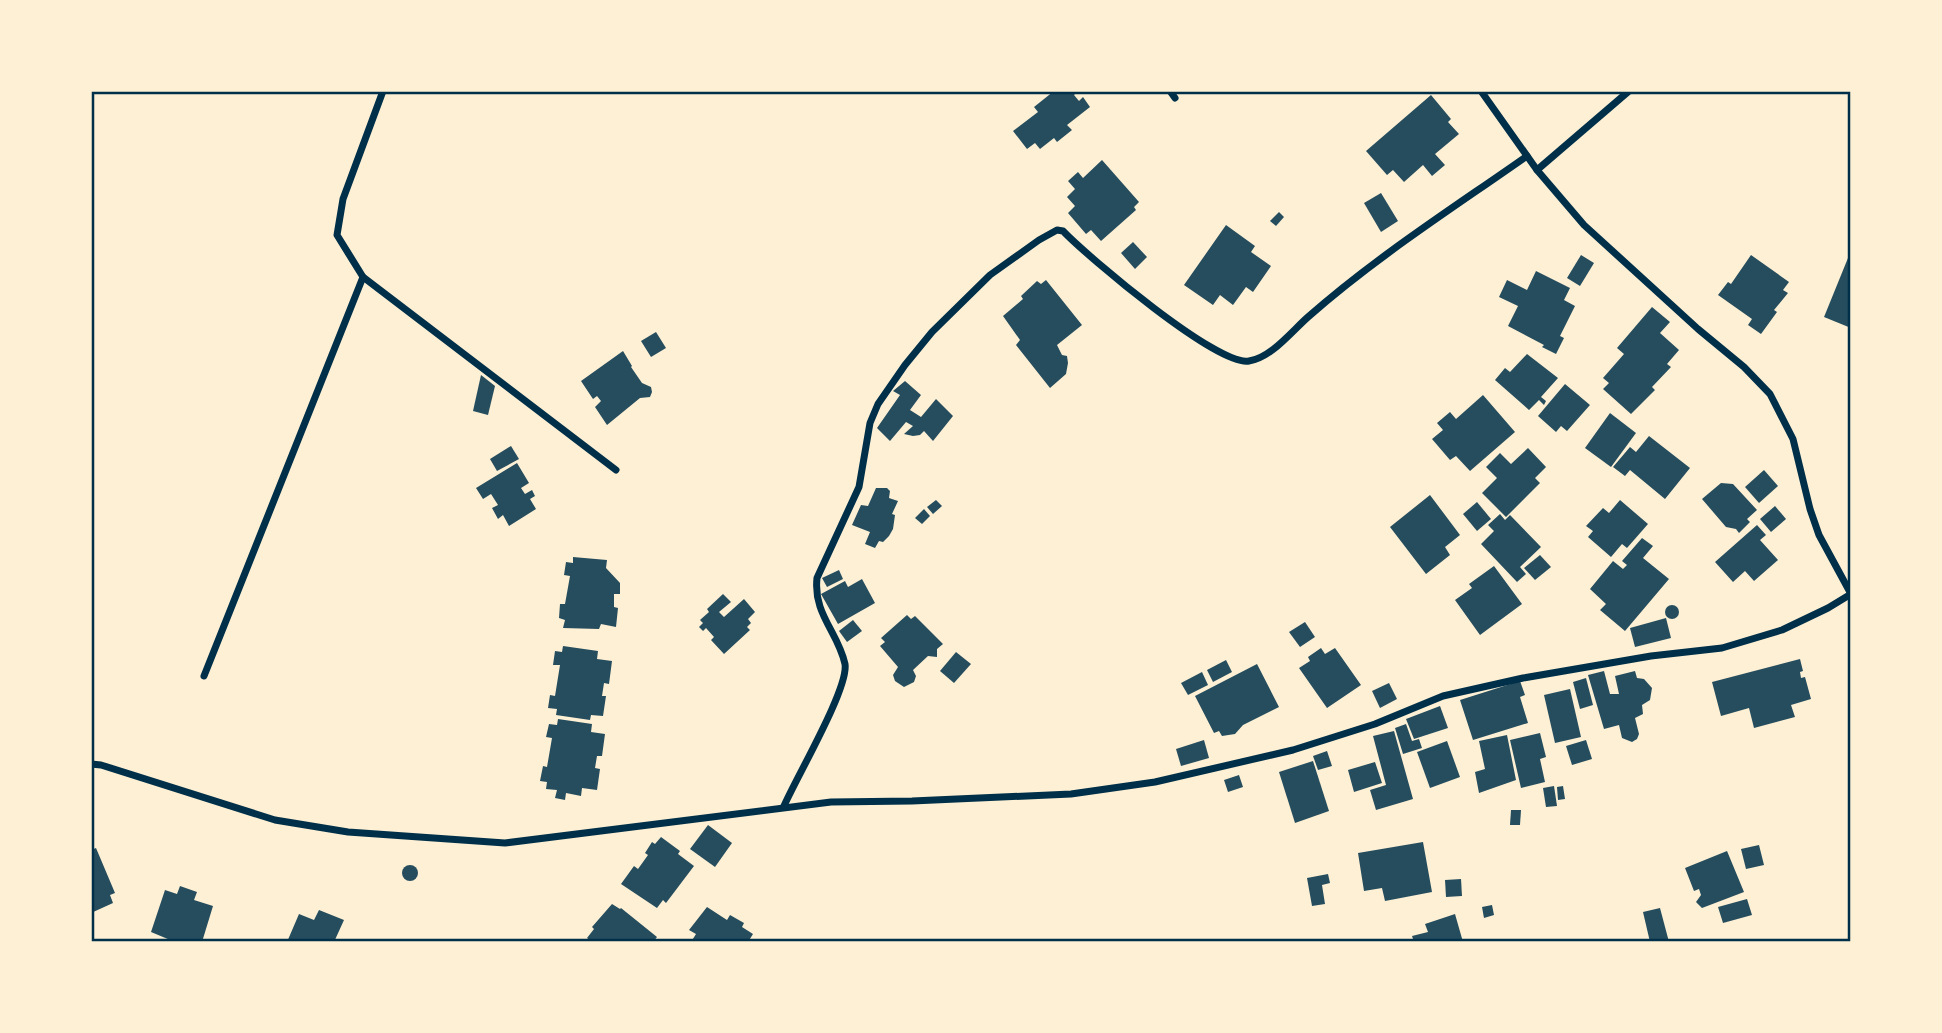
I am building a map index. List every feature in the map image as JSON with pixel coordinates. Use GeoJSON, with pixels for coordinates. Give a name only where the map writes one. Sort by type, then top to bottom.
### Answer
{"type":"FeatureCollection","features":[{"type":"Feature","properties":{"kind":"street"},"geometry":{"type":"LineString","coordinates":[[383,91],[343,200],[337,235],[363,277],[616,470]]}},
{"type":"Feature","properties":{"kind":"street"},"geometry":{"type":"LineString","coordinates":[[91,764],[162,783],[275,820],[348,832],[505,843],[784,806],[1071,794],[1155,782],[1293,750],[1457,693],[1590,665],[1722,648],[1782,630],[1851,594],[1819,535],[1793,439],[1770,394],[1744,367],[1698,329],[1584,225],[1536,170],[1481,91]]}},
{"type":"Feature","properties":{"kind":"street"},"geometry":{"type":"LineString","coordinates":[[1536,170],[1629,91]]}},
{"type":"Feature","properties":{"kind":"street"},"geometry":{"type":"LineString","coordinates":[[784,806],[844,681],[845,665],[818,607],[816,588],[820,570],[859,487],[870,423],[878,404],[905,365],[932,332],[990,275],[1039,240],[1057,230],[1063,231],[1097,264],[1193,335],[1226,356],[1248,362],[1272,349],[1377,261],[1527,156]]}},
{"type":"Feature","properties":{"kind":"street"},"geometry":{"type":"LineString","coordinates":[[204,676],[363,277]]}},
{"type":"Feature","properties":{"kind":"building"},"geometry":{"type":"Polygon","coordinates":[[[1054,91],[1078,91],[1074,95],[1079,101],[1083,97],[1090,107],[1067,125],[1072,130],[1057,142],[1054,138],[1040,149],[1035,143],[1027,149],[1013,131],[1038,112],[1034,107],[1054,91]]]}},
{"type":"Feature","properties":{"kind":"building"},"geometry":{"type":"Polygon","coordinates":[[[1431,95],[1451,119],[1448,122],[1459,134],[1435,154],[1445,165],[1432,176],[1423,165],[1404,182],[1393,170],[1387,175],[1366,151],[1431,95]]]}},
{"type":"Feature","properties":{"kind":"building"},"geometry":{"type":"Polygon","coordinates":[[[1102,160],[1139,202],[1134,207],[1136,210],[1101,241],[1091,230],[1086,234],[1068,213],[1075,206],[1067,197],[1075,189],[1068,181],[1078,172],[1083,178],[1102,160]]]}},
{"type":"Feature","properties":{"kind":"building"},"geometry":{"type":"Polygon","coordinates":[[[1381,193],[1398,221],[1381,232],[1364,203],[1381,193]]]}},
{"type":"Feature","properties":{"kind":"building"},"geometry":{"type":"Polygon","coordinates":[[[1279,212],[1284,217],[1276,226],[1270,221],[1279,212]]]}},
{"type":"Feature","properties":{"kind":"building"},"geometry":{"type":"Polygon","coordinates":[[[1226,225],[1255,246],[1251,252],[1271,266],[1253,292],[1246,287],[1233,305],[1220,295],[1213,305],[1184,285],[1226,225]]]}},
{"type":"Feature","properties":{"kind":"building"},"geometry":{"type":"Polygon","coordinates":[[[1133,242],[1147,257],[1135,269],[1121,253],[1133,242]]]}},
{"type":"Feature","properties":{"kind":"building"},"geometry":{"type":"Polygon","coordinates":[[[1581,255],[1594,263],[1580,286],[1567,278],[1581,255]]]}},
{"type":"Feature","properties":{"kind":"building"},"geometry":{"type":"Polygon","coordinates":[[[1751,255],[1789,282],[1783,290],[1788,293],[1774,310],[1777,312],[1761,334],[1748,325],[1752,319],[1718,295],[1728,282],[1731,284],[1751,255]]]}},
{"type":"Feature","properties":{"kind":"building"},"geometry":{"type":"Polygon","coordinates":[[[1848,258],[1851,260],[1851,328],[1824,317],[1848,258]]]}},
{"type":"Feature","properties":{"kind":"building"},"geometry":{"type":"Polygon","coordinates":[[[1536,271],[1570,288],[1564,300],[1575,306],[1560,336],[1564,338],[1556,354],[1508,326],[1518,306],[1499,297],[1507,280],[1527,290],[1536,271]]]}},
{"type":"Feature","properties":{"kind":"building"},"geometry":{"type":"Polygon","coordinates":[[[1046,280],[1082,325],[1057,345],[1062,355],[1067,356],[1068,363],[1066,374],[1050,388],[1016,345],[1020,340],[1003,316],[1023,299],[1021,296],[1037,281],[1041,284],[1046,280]]]}},
{"type":"Feature","properties":{"kind":"building"},"geometry":{"type":"Polygon","coordinates":[[[1652,307],[1670,322],[1660,333],[1679,350],[1667,364],[1671,367],[1652,387],[1655,390],[1631,414],[1603,389],[1609,383],[1603,378],[1624,354],[1617,348],[1652,307]]]}},
{"type":"Feature","properties":{"kind":"building"},"geometry":{"type":"Polygon","coordinates":[[[656,332],[666,348],[651,357],[641,341],[656,332]]]}},
{"type":"Feature","properties":{"kind":"building"},"geometry":{"type":"Polygon","coordinates":[[[623,351],[642,383],[651,387],[652,392],[650,397],[640,398],[607,425],[595,407],[601,401],[597,396],[593,399],[581,381],[623,351]]]}},
{"type":"Feature","properties":{"kind":"building"},"geometry":{"type":"Polygon","coordinates":[[[1527,354],[1558,378],[1541,397],[1546,401],[1544,405],[1539,400],[1529,410],[1495,380],[1505,368],[1510,372],[1527,354]]]}},
{"type":"Feature","properties":{"kind":"building"},"geometry":{"type":"Polygon","coordinates":[[[481,375],[495,386],[488,415],[473,411],[481,375]]]}},
{"type":"Feature","properties":{"kind":"building"},"geometry":{"type":"Polygon","coordinates":[[[905,381],[921,395],[910,410],[921,417],[936,399],[953,416],[933,441],[924,431],[920,435],[904,434],[913,426],[906,422],[890,441],[877,428],[900,395],[893,391],[905,381]]]}},
{"type":"Feature","properties":{"kind":"building"},"geometry":{"type":"Polygon","coordinates":[[[1565,384],[1590,405],[1567,431],[1561,426],[1556,432],[1538,416],[1565,384]]]}},
{"type":"Feature","properties":{"kind":"building"},"geometry":{"type":"Polygon","coordinates":[[[1483,395],[1515,432],[1470,471],[1456,456],[1450,460],[1432,439],[1443,430],[1437,423],[1450,412],[1456,419],[1483,395]]]}},
{"type":"Feature","properties":{"kind":"building"},"geometry":{"type":"Polygon","coordinates":[[[1610,413],[1636,433],[1611,467],[1585,448],[1610,413]]]}},
{"type":"Feature","properties":{"kind":"building"},"geometry":{"type":"Polygon","coordinates":[[[1649,436],[1690,468],[1665,499],[1630,470],[1625,476],[1613,467],[1630,447],[1636,452],[1649,436]]]}},
{"type":"Feature","properties":{"kind":"building"},"geometry":{"type":"Polygon","coordinates":[[[511,446],[519,459],[497,471],[490,459],[511,446]]]}},
{"type":"Feature","properties":{"kind":"building"},"geometry":{"type":"Polygon","coordinates":[[[1528,448],[1546,467],[1535,478],[1540,483],[1506,517],[1482,493],[1497,478],[1486,467],[1500,453],[1511,464],[1528,448]]]}},
{"type":"Feature","properties":{"kind":"building"},"geometry":{"type":"Polygon","coordinates":[[[517,463],[529,483],[521,488],[525,494],[532,490],[535,496],[530,499],[536,509],[509,526],[503,515],[498,519],[492,508],[498,505],[491,494],[483,499],[476,488],[517,463]]]}},
{"type":"Feature","properties":{"kind":"building"},"geometry":{"type":"Polygon","coordinates":[[[1764,470],[1778,486],[1759,503],[1745,487],[1764,470]]]}},
{"type":"Feature","properties":{"kind":"building"},"geometry":{"type":"Polygon","coordinates":[[[1721,483],[1733,484],[1757,510],[1747,519],[1750,522],[1739,533],[1736,529],[1726,527],[1702,499],[1721,483]]]}},
{"type":"Feature","properties":{"kind":"building"},"geometry":{"type":"Polygon","coordinates":[[[876,488],[887,488],[890,491],[889,498],[898,501],[892,514],[895,515],[893,529],[875,548],[865,544],[870,532],[852,525],[861,505],[868,506],[876,488]]]}},
{"type":"Feature","properties":{"kind":"building"},"geometry":{"type":"Polygon","coordinates":[[[1430,495],[1460,535],[1445,547],[1450,555],[1426,574],[1390,527],[1430,495]]]}},
{"type":"Feature","properties":{"kind":"building"},"geometry":{"type":"Polygon","coordinates":[[[936,500],[942,506],[933,514],[927,507],[936,500]]]}},
{"type":"Feature","properties":{"kind":"building"},"geometry":{"type":"Polygon","coordinates":[[[1620,500],[1648,524],[1627,548],[1622,544],[1611,557],[1588,537],[1593,531],[1586,526],[1603,508],[1609,513],[1620,500]]]}},
{"type":"Feature","properties":{"kind":"building"},"geometry":{"type":"Polygon","coordinates":[[[1477,502],[1491,519],[1477,531],[1463,514],[1477,502]]]}},
{"type":"Feature","properties":{"kind":"building"},"geometry":{"type":"Polygon","coordinates":[[[1775,506],[1786,519],[1771,532],[1760,519],[1775,506]]]}},
{"type":"Feature","properties":{"kind":"building"},"geometry":{"type":"Polygon","coordinates":[[[924,509],[930,516],[922,524],[915,518],[924,509]]]}},
{"type":"Feature","properties":{"kind":"building"},"geometry":{"type":"Polygon","coordinates":[[[1500,514],[1505,520],[1510,515],[1541,547],[1520,567],[1526,574],[1517,582],[1481,544],[1494,531],[1488,525],[1500,514]]]}},
{"type":"Feature","properties":{"kind":"building"},"geometry":{"type":"Polygon","coordinates":[[[1757,525],[1766,535],[1760,540],[1778,560],[1754,581],[1745,571],[1733,582],[1715,562],[1757,525]]]}},
{"type":"Feature","properties":{"kind":"building"},"geometry":{"type":"Polygon","coordinates":[[[1642,538],[1653,546],[1643,558],[1669,579],[1625,631],[1600,610],[1606,604],[1590,589],[1613,561],[1623,569],[1627,565],[1622,561],[1642,538]]]}},
{"type":"Feature","properties":{"kind":"building"},"geometry":{"type":"Polygon","coordinates":[[[1540,555],[1551,567],[1535,580],[1524,568],[1540,555]]]}},
{"type":"Feature","properties":{"kind":"building"},"geometry":{"type":"Polygon","coordinates":[[[573,557],[607,560],[606,568],[620,583],[620,594],[614,594],[614,607],[618,608],[616,627],[601,624],[599,629],[563,628],[565,620],[559,618],[560,604],[565,604],[570,576],[564,575],[566,562],[573,563],[573,557]]]}},
{"type":"Feature","properties":{"kind":"building"},"geometry":{"type":"Polygon","coordinates":[[[1494,566],[1522,604],[1480,635],[1455,600],[1472,588],[1469,584],[1494,566]]]}},
{"type":"Feature","properties":{"kind":"building"},"geometry":{"type":"Polygon","coordinates":[[[839,570],[843,579],[827,587],[822,578],[839,570]]]}},
{"type":"Feature","properties":{"kind":"building"},"geometry":{"type":"Polygon","coordinates":[[[862,579],[875,603],[838,624],[821,594],[845,581],[848,587],[862,579]]]}},
{"type":"Feature","properties":{"kind":"building"},"geometry":{"type":"Polygon","coordinates":[[[723,594],[731,602],[719,612],[724,617],[744,599],[755,612],[748,619],[751,623],[747,627],[750,630],[724,654],[711,640],[714,637],[706,628],[703,631],[699,627],[703,623],[700,620],[709,612],[707,609],[723,594]]]}},
{"type":"Feature","properties":{"kind":"building"},"geometry":{"type":"Polygon","coordinates":[[[1672,605],[1677,607],[1677,617],[1672,619],[1667,617],[1665,612],[1667,607],[1672,605]]]}},
{"type":"Feature","properties":{"kind":"building"},"geometry":{"type":"Polygon","coordinates":[[[907,615],[911,619],[915,616],[943,644],[937,649],[937,657],[928,656],[913,670],[916,676],[914,682],[904,687],[895,681],[893,675],[898,667],[880,646],[885,642],[881,638],[907,615]]]}},
{"type":"Feature","properties":{"kind":"building"},"geometry":{"type":"Polygon","coordinates":[[[1666,618],[1671,638],[1635,647],[1630,628],[1666,618]]]}},
{"type":"Feature","properties":{"kind":"building"},"geometry":{"type":"Polygon","coordinates":[[[853,620],[862,631],[847,642],[839,631],[853,620]]]}},
{"type":"Feature","properties":{"kind":"building"},"geometry":{"type":"Polygon","coordinates":[[[1305,622],[1315,637],[1300,647],[1289,632],[1305,622]]]}},
{"type":"Feature","properties":{"kind":"building"},"geometry":{"type":"Polygon","coordinates":[[[563,646],[598,651],[597,659],[612,661],[609,684],[604,683],[602,696],[606,696],[603,716],[591,715],[590,720],[556,715],[557,709],[548,708],[550,695],[555,696],[560,665],[553,665],[555,651],[562,652],[563,646]]]}},
{"type":"Feature","properties":{"kind":"building"},"geometry":{"type":"Polygon","coordinates":[[[1321,648],[1325,654],[1335,648],[1361,685],[1327,708],[1299,668],[1310,661],[1308,657],[1321,648]]]}},
{"type":"Feature","properties":{"kind":"building"},"geometry":{"type":"Polygon","coordinates":[[[956,652],[971,664],[954,683],[940,671],[956,652]]]}},
{"type":"Feature","properties":{"kind":"building"},"geometry":{"type":"Polygon","coordinates":[[[1800,659],[1803,671],[1800,672],[1801,678],[1805,677],[1811,699],[1791,705],[1795,717],[1754,728],[1749,708],[1721,716],[1712,682],[1800,659]]]}},
{"type":"Feature","properties":{"kind":"building"},"geometry":{"type":"Polygon","coordinates":[[[1226,660],[1232,672],[1213,682],[1207,670],[1226,660]]]}},
{"type":"Feature","properties":{"kind":"building"},"geometry":{"type":"Polygon","coordinates":[[[1257,664],[1279,707],[1243,725],[1235,734],[1222,736],[1219,731],[1214,733],[1195,696],[1257,664]]]}},
{"type":"Feature","properties":{"kind":"building"},"geometry":{"type":"Polygon","coordinates":[[[1604,671],[1610,694],[1619,694],[1615,676],[1635,671],[1637,678],[1644,679],[1652,688],[1650,700],[1642,705],[1643,714],[1635,718],[1639,734],[1632,742],[1622,738],[1619,725],[1604,729],[1588,675],[1604,671]]]}},
{"type":"Feature","properties":{"kind":"building"},"geometry":{"type":"Polygon","coordinates":[[[1202,672],[1208,685],[1188,695],[1181,683],[1202,672]]]}},
{"type":"Feature","properties":{"kind":"building"},"geometry":{"type":"Polygon","coordinates":[[[1586,678],[1593,705],[1580,709],[1573,682],[1586,678]]]}},
{"type":"Feature","properties":{"kind":"building"},"geometry":{"type":"Polygon","coordinates":[[[1520,681],[1525,695],[1520,697],[1528,723],[1473,740],[1460,700],[1520,681]]]}},
{"type":"Feature","properties":{"kind":"building"},"geometry":{"type":"Polygon","coordinates":[[[1389,683],[1397,699],[1380,708],[1372,691],[1389,683]]]}},
{"type":"Feature","properties":{"kind":"building"},"geometry":{"type":"Polygon","coordinates":[[[1570,689],[1581,737],[1555,743],[1544,695],[1570,689]]]}},
{"type":"Feature","properties":{"kind":"building"},"geometry":{"type":"Polygon","coordinates":[[[1440,706],[1448,728],[1414,739],[1406,719],[1440,706]]]}},
{"type":"Feature","properties":{"kind":"building"},"geometry":{"type":"Polygon","coordinates":[[[558,719],[592,724],[591,732],[605,734],[602,756],[597,756],[595,768],[600,769],[597,790],[582,788],[581,796],[566,793],[565,800],[555,798],[557,790],[546,789],[547,782],[540,781],[543,766],[547,767],[552,738],[546,737],[549,724],[557,725],[558,719]]]}},
{"type":"Feature","properties":{"kind":"building"},"geometry":{"type":"Polygon","coordinates":[[[1406,724],[1412,741],[1419,739],[1422,748],[1403,754],[1395,728],[1406,724]]]}},
{"type":"Feature","properties":{"kind":"building"},"geometry":{"type":"Polygon","coordinates":[[[1394,731],[1413,799],[1376,810],[1370,790],[1386,785],[1373,736],[1394,731]]]}},
{"type":"Feature","properties":{"kind":"building"},"geometry":{"type":"Polygon","coordinates":[[[1540,733],[1546,757],[1540,759],[1545,782],[1521,788],[1510,740],[1540,733]]]}},
{"type":"Feature","properties":{"kind":"building"},"geometry":{"type":"Polygon","coordinates":[[[1507,735],[1516,780],[1479,793],[1475,772],[1485,769],[1479,741],[1507,735]]]}},
{"type":"Feature","properties":{"kind":"building"},"geometry":{"type":"Polygon","coordinates":[[[1204,740],[1209,758],[1181,766],[1176,749],[1204,740]]]}},
{"type":"Feature","properties":{"kind":"building"},"geometry":{"type":"Polygon","coordinates":[[[1586,740],[1592,759],[1572,765],[1566,746],[1586,740]]]}},
{"type":"Feature","properties":{"kind":"building"},"geometry":{"type":"Polygon","coordinates":[[[1447,741],[1460,777],[1430,788],[1417,752],[1447,741]]]}},
{"type":"Feature","properties":{"kind":"building"},"geometry":{"type":"Polygon","coordinates":[[[1327,751],[1332,766],[1318,770],[1313,756],[1327,751]]]}},
{"type":"Feature","properties":{"kind":"building"},"geometry":{"type":"Polygon","coordinates":[[[1313,761],[1329,811],[1295,823],[1279,772],[1313,761]]]}},
{"type":"Feature","properties":{"kind":"building"},"geometry":{"type":"Polygon","coordinates":[[[1375,762],[1382,783],[1354,792],[1348,770],[1375,762]]]}},
{"type":"Feature","properties":{"kind":"building"},"geometry":{"type":"Polygon","coordinates":[[[1239,775],[1243,787],[1228,792],[1224,780],[1239,775]]]}},
{"type":"Feature","properties":{"kind":"building"},"geometry":{"type":"Polygon","coordinates":[[[1554,786],[1557,806],[1546,807],[1543,788],[1554,786]]]}},
{"type":"Feature","properties":{"kind":"building"},"geometry":{"type":"Polygon","coordinates":[[[1563,786],[1565,799],[1558,800],[1557,787],[1563,786]]]}},
{"type":"Feature","properties":{"kind":"building"},"geometry":{"type":"Polygon","coordinates":[[[1511,810],[1521,810],[1520,825],[1510,825],[1511,810]]]}},
{"type":"Feature","properties":{"kind":"building"},"geometry":{"type":"Polygon","coordinates":[[[708,825],[732,843],[715,867],[690,849],[708,825]]]}},
{"type":"Feature","properties":{"kind":"building"},"geometry":{"type":"Polygon","coordinates":[[[661,837],[694,866],[666,903],[663,900],[657,908],[621,884],[634,866],[638,869],[648,855],[645,853],[652,842],[655,844],[661,837]]]}},
{"type":"Feature","properties":{"kind":"building"},"geometry":{"type":"Polygon","coordinates":[[[1423,842],[1432,892],[1385,901],[1382,888],[1364,891],[1358,853],[1423,842]]]}},
{"type":"Feature","properties":{"kind":"building"},"geometry":{"type":"Polygon","coordinates":[[[1759,845],[1764,865],[1746,869],[1741,849],[1759,845]]]}},
{"type":"Feature","properties":{"kind":"building"},"geometry":{"type":"Polygon","coordinates":[[[96,848],[115,893],[110,895],[113,903],[91,913],[91,850],[96,848]]]}},
{"type":"Feature","properties":{"kind":"building"},"geometry":{"type":"Polygon","coordinates":[[[1727,851],[1744,892],[1702,908],[1696,902],[1701,895],[1699,889],[1694,891],[1685,868],[1727,851]]]}},
{"type":"Feature","properties":{"kind":"building"},"geometry":{"type":"Polygon","coordinates":[[[407,865],[413,865],[418,873],[416,879],[407,881],[402,876],[402,870],[407,865]]]}},
{"type":"Feature","properties":{"kind":"building"},"geometry":{"type":"Polygon","coordinates":[[[1328,874],[1330,883],[1322,885],[1325,904],[1312,906],[1307,878],[1328,874]]]}},
{"type":"Feature","properties":{"kind":"building"},"geometry":{"type":"Polygon","coordinates":[[[1461,879],[1462,896],[1446,897],[1445,880],[1461,879]]]}},
{"type":"Feature","properties":{"kind":"building"},"geometry":{"type":"Polygon","coordinates":[[[180,886],[197,892],[194,900],[213,906],[202,942],[175,942],[151,932],[165,890],[177,894],[180,886]]]}},
{"type":"Feature","properties":{"kind":"building"},"geometry":{"type":"Polygon","coordinates":[[[1747,899],[1752,915],[1723,923],[1718,907],[1747,899]]]}},
{"type":"Feature","properties":{"kind":"building"},"geometry":{"type":"Polygon","coordinates":[[[612,904],[657,937],[653,942],[592,942],[587,938],[594,929],[592,927],[612,904]]]}},
{"type":"Feature","properties":{"kind":"building"},"geometry":{"type":"Polygon","coordinates":[[[1492,905],[1494,915],[1484,918],[1482,907],[1492,905]]]}},
{"type":"Feature","properties":{"kind":"building"},"geometry":{"type":"Polygon","coordinates":[[[707,907],[727,920],[730,915],[744,923],[742,927],[753,934],[748,942],[691,942],[696,934],[689,930],[707,907]]]}},
{"type":"Feature","properties":{"kind":"building"},"geometry":{"type":"Polygon","coordinates":[[[1660,908],[1669,942],[1650,942],[1643,912],[1660,908]]]}},
{"type":"Feature","properties":{"kind":"building"},"geometry":{"type":"Polygon","coordinates":[[[319,910],[344,920],[334,942],[287,942],[299,914],[314,920],[319,910]]]}},
{"type":"Feature","properties":{"kind":"building"},"geometry":{"type":"Polygon","coordinates":[[[1455,914],[1463,942],[1414,942],[1412,936],[1428,932],[1425,924],[1455,914]]]}}]}
